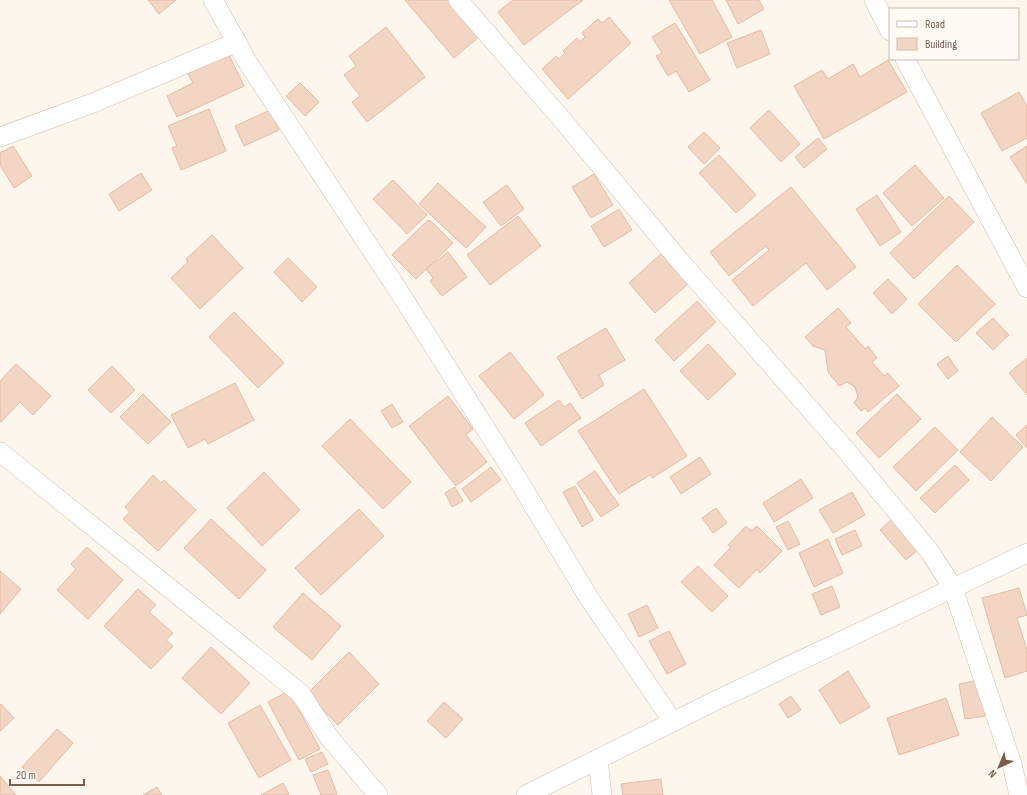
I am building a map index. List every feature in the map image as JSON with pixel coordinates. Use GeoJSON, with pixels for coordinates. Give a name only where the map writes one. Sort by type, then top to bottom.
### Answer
{"type":"FeatureCollection","features":[{"type":"Feature","properties":{"kind":"street"},"geometry":{"type":"LineString","coordinates":[[213,0],[248,63],[406,303],[517,478],[589,598],[673,722]]}},
{"type":"Feature","properties":{"kind":"street"},"geometry":{"type":"LineString","coordinates":[[458,0],[559,116],[680,260],[850,455],[930,552],[953,588],[1012,764],[1019,795]]}},
{"type":"Feature","properties":{"kind":"street"},"geometry":{"type":"LineString","coordinates":[[874,0],[889,29]]}},
{"type":"Feature","properties":{"kind":"street"},"geometry":{"type":"LineString","coordinates":[[0,137],[93,103],[237,42]]}},
{"type":"Feature","properties":{"kind":"street"},"geometry":{"type":"LineString","coordinates":[[906,60],[1027,288]]}},
{"type":"Feature","properties":{"kind":"street"},"geometry":{"type":"LineString","coordinates":[[0,452],[300,693],[329,737],[378,795]]}},
{"type":"Feature","properties":{"kind":"street"},"geometry":{"type":"LineString","coordinates":[[526,795],[673,722],[1027,553]]}},
{"type":"Feature","properties":{"kind":"street"},"geometry":{"type":"LineString","coordinates":[[598,759],[602,795]]}},
{"type":"Feature","properties":{"kind":"building"},"geometry":{"type":"Polygon","coordinates":[[[148,0],[176,0],[159,14],[148,0]]]}},
{"type":"Feature","properties":{"kind":"building"},"geometry":{"type":"Polygon","coordinates":[[[405,0],[452,0],[481,35],[454,58],[405,0]]]}},
{"type":"Feature","properties":{"kind":"building"},"geometry":{"type":"Polygon","coordinates":[[[513,0],[583,0],[524,45],[498,12],[513,0]]]}},
{"type":"Feature","properties":{"kind":"building"},"geometry":{"type":"Polygon","coordinates":[[[669,0],[712,0],[732,37],[700,54],[669,0]]]}},
{"type":"Feature","properties":{"kind":"building"},"geometry":{"type":"Polygon","coordinates":[[[726,0],[759,0],[764,9],[738,24],[726,0]]]}},
{"type":"Feature","properties":{"kind":"building"},"geometry":{"type":"Polygon","coordinates":[[[609,17],[631,43],[568,99],[542,69],[556,56],[559,59],[565,53],[563,51],[577,38],[580,42],[585,37],[582,33],[598,19],[602,23],[609,17]]]}},
{"type":"Feature","properties":{"kind":"building"},"geometry":{"type":"Polygon","coordinates":[[[675,23],[710,80],[689,92],[676,71],[668,76],[656,56],[662,53],[652,37],[675,23]]]}},
{"type":"Feature","properties":{"kind":"building"},"geometry":{"type":"Polygon","coordinates":[[[386,27],[425,77],[367,122],[352,102],[360,96],[344,75],[356,66],[349,56],[386,27]]]}},
{"type":"Feature","properties":{"kind":"building"},"geometry":{"type":"Polygon","coordinates":[[[761,30],[770,54],[737,68],[727,43],[761,30]]]}},
{"type":"Feature","properties":{"kind":"building"},"geometry":{"type":"Polygon","coordinates":[[[227,51],[244,86],[177,117],[167,96],[193,83],[186,70],[227,51]]]}},
{"type":"Feature","properties":{"kind":"building"},"geometry":{"type":"Polygon","coordinates":[[[888,60],[907,92],[824,139],[794,86],[822,70],[828,79],[853,64],[860,77],[888,60]]]}},
{"type":"Feature","properties":{"kind":"building"},"geometry":{"type":"Polygon","coordinates":[[[300,83],[319,102],[305,116],[286,96],[300,83]]]}},
{"type":"Feature","properties":{"kind":"building"},"geometry":{"type":"Polygon","coordinates":[[[1019,92],[1027,106],[1027,138],[1002,151],[981,113],[1019,92]]]}},
{"type":"Feature","properties":{"kind":"building"},"geometry":{"type":"Polygon","coordinates":[[[209,109],[226,151],[181,170],[172,148],[177,146],[168,126],[209,109]]]}},
{"type":"Feature","properties":{"kind":"building"},"geometry":{"type":"Polygon","coordinates":[[[270,110],[279,130],[244,146],[235,126],[270,110]]]}},
{"type":"Feature","properties":{"kind":"building"},"geometry":{"type":"Polygon","coordinates":[[[769,110],[800,144],[781,162],[750,128],[769,110]]]}},
{"type":"Feature","properties":{"kind":"building"},"geometry":{"type":"Polygon","coordinates":[[[704,132],[720,148],[704,164],[688,147],[704,132]]]}},
{"type":"Feature","properties":{"kind":"building"},"geometry":{"type":"Polygon","coordinates":[[[818,138],[827,149],[804,168],[795,157],[818,138]]]}},
{"type":"Feature","properties":{"kind":"building"},"geometry":{"type":"Polygon","coordinates":[[[13,146],[32,176],[14,188],[0,165],[0,153],[13,146]]]}},
{"type":"Feature","properties":{"kind":"building"},"geometry":{"type":"Polygon","coordinates":[[[1027,146],[1027,184],[1010,157],[1027,146]]]}},
{"type":"Feature","properties":{"kind":"building"},"geometry":{"type":"Polygon","coordinates":[[[719,155],[756,195],[736,213],[699,173],[719,155]]]}},
{"type":"Feature","properties":{"kind":"building"},"geometry":{"type":"Polygon","coordinates":[[[915,165],[944,198],[912,226],[883,193],[915,165]]]}},
{"type":"Feature","properties":{"kind":"building"},"geometry":{"type":"Polygon","coordinates":[[[141,173],[152,190],[119,211],[109,194],[141,173]]]}},
{"type":"Feature","properties":{"kind":"building"},"geometry":{"type":"Polygon","coordinates":[[[594,174],[613,205],[591,218],[572,187],[594,174]]]}},
{"type":"Feature","properties":{"kind":"building"},"geometry":{"type":"Polygon","coordinates":[[[393,180],[427,215],[407,234],[373,199],[393,180]]]}},
{"type":"Feature","properties":{"kind":"building"},"geometry":{"type":"Polygon","coordinates":[[[438,183],[486,227],[466,248],[419,204],[438,183]]]}},
{"type":"Feature","properties":{"kind":"building"},"geometry":{"type":"Polygon","coordinates":[[[507,185],[524,209],[501,226],[483,202],[507,185]]]}},
{"type":"Feature","properties":{"kind":"building"},"geometry":{"type":"Polygon","coordinates":[[[791,187],[856,267],[827,290],[806,263],[753,306],[732,280],[769,250],[766,246],[729,276],[710,252],[791,187]]]}},
{"type":"Feature","properties":{"kind":"building"},"geometry":{"type":"Polygon","coordinates":[[[877,195],[901,232],[880,246],[856,209],[877,195]]]}},
{"type":"Feature","properties":{"kind":"building"},"geometry":{"type":"Polygon","coordinates":[[[949,196],[974,222],[914,279],[890,253],[949,196]]]}},
{"type":"Feature","properties":{"kind":"building"},"geometry":{"type":"Polygon","coordinates":[[[619,209],[632,230],[604,247],[591,226],[619,209]]]}},
{"type":"Feature","properties":{"kind":"building"},"geometry":{"type":"Polygon","coordinates":[[[518,216],[541,246],[490,285],[467,255],[518,216]]]}},
{"type":"Feature","properties":{"kind":"building"},"geometry":{"type":"Polygon","coordinates":[[[428,220],[429,222],[430,220],[453,243],[416,279],[392,255],[428,220]]]}},
{"type":"Feature","properties":{"kind":"building"},"geometry":{"type":"Polygon","coordinates":[[[212,235],[243,268],[200,309],[171,278],[188,262],[186,259],[212,235]]]}},
{"type":"Feature","properties":{"kind":"building"},"geometry":{"type":"Polygon","coordinates":[[[448,252],[467,277],[442,296],[430,281],[433,278],[426,269],[448,252]]]}},
{"type":"Feature","properties":{"kind":"building"},"geometry":{"type":"Polygon","coordinates":[[[663,252],[690,282],[655,313],[629,283],[663,252]]]}},
{"type":"Feature","properties":{"kind":"building"},"geometry":{"type":"Polygon","coordinates":[[[288,258],[317,287],[302,302],[274,272],[288,258]]]}},
{"type":"Feature","properties":{"kind":"building"},"geometry":{"type":"Polygon","coordinates":[[[957,265],[995,304],[956,342],[918,304],[957,265]]]}},
{"type":"Feature","properties":{"kind":"building"},"geometry":{"type":"Polygon","coordinates":[[[888,279],[907,299],[892,314],[873,293],[888,279]]]}},
{"type":"Feature","properties":{"kind":"building"},"geometry":{"type":"Polygon","coordinates":[[[697,301],[716,322],[674,361],[655,340],[697,301]]]}},
{"type":"Feature","properties":{"kind":"building"},"geometry":{"type":"Polygon","coordinates":[[[838,308],[851,323],[846,327],[865,349],[868,346],[877,358],[872,362],[884,376],[888,373],[899,386],[868,412],[865,408],[861,411],[854,403],[858,397],[855,387],[847,382],[839,386],[828,372],[825,350],[813,346],[805,337],[838,308]]]}},
{"type":"Feature","properties":{"kind":"building"},"geometry":{"type":"Polygon","coordinates":[[[234,312],[284,363],[258,388],[209,337],[234,312]]]}},
{"type":"Feature","properties":{"kind":"building"},"geometry":{"type":"Polygon","coordinates":[[[993,318],[1009,335],[993,350],[976,333],[993,318]]]}},
{"type":"Feature","properties":{"kind":"building"},"geometry":{"type":"Polygon","coordinates":[[[606,328],[625,360],[599,375],[604,385],[582,399],[557,357],[606,328]]]}},
{"type":"Feature","properties":{"kind":"building"},"geometry":{"type":"Polygon","coordinates":[[[708,344],[736,374],[708,400],[680,371],[708,344]]]}},
{"type":"Feature","properties":{"kind":"building"},"geometry":{"type":"Polygon","coordinates":[[[510,352],[544,395],[514,419],[479,376],[510,352]]]}},
{"type":"Feature","properties":{"kind":"building"},"geometry":{"type":"Polygon","coordinates":[[[948,356],[958,371],[948,379],[937,364],[948,356]]]}},
{"type":"Feature","properties":{"kind":"building"},"geometry":{"type":"Polygon","coordinates":[[[1027,358],[1027,395],[1009,373],[1027,358]]]}},
{"type":"Feature","properties":{"kind":"building"},"geometry":{"type":"Polygon","coordinates":[[[16,364],[51,396],[33,415],[20,402],[1,422],[0,381],[16,364]]]}},
{"type":"Feature","properties":{"kind":"building"},"geometry":{"type":"Polygon","coordinates":[[[112,366],[135,390],[111,413],[88,390],[112,366]]]}},
{"type":"Feature","properties":{"kind":"building"},"geometry":{"type":"Polygon","coordinates":[[[235,383],[254,420],[208,444],[205,439],[188,448],[171,415],[235,383]]]}},
{"type":"Feature","properties":{"kind":"building"},"geometry":{"type":"Polygon","coordinates":[[[644,389],[687,456],[652,478],[650,475],[619,494],[578,431],[644,389]]]}},
{"type":"Feature","properties":{"kind":"building"},"geometry":{"type":"Polygon","coordinates":[[[143,394],[171,422],[148,444],[120,417],[143,394]]]}},
{"type":"Feature","properties":{"kind":"building"},"geometry":{"type":"Polygon","coordinates":[[[897,394],[921,419],[879,458],[856,433],[897,394]]]}},
{"type":"Feature","properties":{"kind":"building"},"geometry":{"type":"Polygon","coordinates":[[[448,396],[473,429],[466,435],[487,462],[456,486],[409,426],[448,396]]]}},
{"type":"Feature","properties":{"kind":"building"},"geometry":{"type":"Polygon","coordinates":[[[559,400],[564,407],[570,403],[581,418],[541,446],[525,423],[559,400]]]}},
{"type":"Feature","properties":{"kind":"building"},"geometry":{"type":"Polygon","coordinates":[[[392,404],[403,422],[392,428],[381,411],[392,404]]]}},
{"type":"Feature","properties":{"kind":"building"},"geometry":{"type":"Polygon","coordinates":[[[992,417],[1023,447],[991,481],[960,452],[992,417]]]}},
{"type":"Feature","properties":{"kind":"building"},"geometry":{"type":"Polygon","coordinates":[[[350,419],[411,482],[383,509],[322,446],[350,419]]]}},
{"type":"Feature","properties":{"kind":"building"},"geometry":{"type":"Polygon","coordinates":[[[1027,425],[1027,448],[1016,435],[1027,425]]]}},
{"type":"Feature","properties":{"kind":"building"},"geometry":{"type":"Polygon","coordinates":[[[935,427],[958,450],[916,491],[893,467],[935,427]]]}},
{"type":"Feature","properties":{"kind":"building"},"geometry":{"type":"Polygon","coordinates":[[[700,457],[711,474],[681,494],[670,477],[700,457]]]}},
{"type":"Feature","properties":{"kind":"building"},"geometry":{"type":"Polygon","coordinates":[[[955,465],[969,480],[935,513],[920,498],[955,465]]]}},
{"type":"Feature","properties":{"kind":"building"},"geometry":{"type":"Polygon","coordinates":[[[491,467],[501,480],[471,502],[462,489],[491,467]]]}},
{"type":"Feature","properties":{"kind":"building"},"geometry":{"type":"Polygon","coordinates":[[[595,471],[619,505],[601,517],[577,483],[595,471]]]}},
{"type":"Feature","properties":{"kind":"building"},"geometry":{"type":"Polygon","coordinates":[[[264,472],[300,510],[262,546],[227,508],[264,472]]]}},
{"type":"Feature","properties":{"kind":"building"},"geometry":{"type":"Polygon","coordinates":[[[153,475],[161,483],[164,480],[196,510],[158,551],[123,519],[130,512],[125,507],[153,475]]]}},
{"type":"Feature","properties":{"kind":"building"},"geometry":{"type":"Polygon","coordinates":[[[801,479],[813,498],[774,522],[763,503],[801,479]]]}},
{"type":"Feature","properties":{"kind":"building"},"geometry":{"type":"Polygon","coordinates":[[[575,486],[593,520],[582,527],[563,492],[575,486]]]}},
{"type":"Feature","properties":{"kind":"building"},"geometry":{"type":"Polygon","coordinates":[[[455,487],[463,501],[452,507],[445,493],[455,487]]]}},
{"type":"Feature","properties":{"kind":"building"},"geometry":{"type":"Polygon","coordinates":[[[852,492],[865,515],[833,533],[819,510],[852,492]]]}},
{"type":"Feature","properties":{"kind":"building"},"geometry":{"type":"Polygon","coordinates":[[[716,508],[727,523],[713,533],[702,518],[716,508]]]}},
{"type":"Feature","properties":{"kind":"building"},"geometry":{"type":"Polygon","coordinates":[[[359,509],[384,536],[321,595],[295,568],[359,509]]]}},
{"type":"Feature","properties":{"kind":"building"},"geometry":{"type":"Polygon","coordinates":[[[211,519],[266,570],[239,599],[184,548],[211,519]]]}},
{"type":"Feature","properties":{"kind":"building"},"geometry":{"type":"Polygon","coordinates":[[[892,519],[918,550],[906,560],[880,530],[892,519]]]}},
{"type":"Feature","properties":{"kind":"building"},"geometry":{"type":"Polygon","coordinates":[[[788,521],[800,544],[788,550],[776,527],[788,521]]]}},
{"type":"Feature","properties":{"kind":"building"},"geometry":{"type":"Polygon","coordinates":[[[746,526],[751,531],[757,526],[782,551],[760,573],[757,569],[739,588],[714,565],[731,547],[728,545],[746,526]]]}},
{"type":"Feature","properties":{"kind":"building"},"geometry":{"type":"Polygon","coordinates":[[[855,530],[862,546],[842,555],[835,539],[855,530]]]}},
{"type":"Feature","properties":{"kind":"building"},"geometry":{"type":"Polygon","coordinates":[[[828,539],[843,573],[814,587],[799,553],[828,539]]]}},
{"type":"Feature","properties":{"kind":"building"},"geometry":{"type":"Polygon","coordinates":[[[87,547],[123,580],[88,619],[57,590],[76,569],[71,564],[87,547]]]}},
{"type":"Feature","properties":{"kind":"building"},"geometry":{"type":"Polygon","coordinates":[[[698,566],[728,596],[712,612],[681,582],[698,566]]]}},
{"type":"Feature","properties":{"kind":"building"},"geometry":{"type":"Polygon","coordinates":[[[0,571],[21,589],[0,614],[0,571]]]}},
{"type":"Feature","properties":{"kind":"building"},"geometry":{"type":"Polygon","coordinates":[[[832,586],[840,607],[821,615],[812,594],[832,586]]]}},
{"type":"Feature","properties":{"kind":"building"},"geometry":{"type":"Polygon","coordinates":[[[1019,588],[1027,615],[1017,618],[1027,650],[1027,671],[1005,678],[982,598],[1019,588]]]}},
{"type":"Feature","properties":{"kind":"building"},"geometry":{"type":"Polygon","coordinates":[[[138,589],[156,605],[149,612],[173,633],[166,640],[173,646],[151,669],[104,626],[138,589]]]}},
{"type":"Feature","properties":{"kind":"building"},"geometry":{"type":"Polygon","coordinates":[[[303,593],[341,626],[312,660],[273,627],[303,593]]]}},
{"type":"Feature","properties":{"kind":"building"},"geometry":{"type":"Polygon","coordinates":[[[647,605],[658,628],[639,637],[628,614],[647,605]]]}},
{"type":"Feature","properties":{"kind":"building"},"geometry":{"type":"Polygon","coordinates":[[[669,631],[686,664],[667,674],[649,641],[669,631]]]}},
{"type":"Feature","properties":{"kind":"building"},"geometry":{"type":"Polygon","coordinates":[[[211,647],[250,683],[221,714],[182,678],[211,647]]]}},
{"type":"Feature","properties":{"kind":"building"},"geometry":{"type":"Polygon","coordinates":[[[349,652],[379,684],[338,725],[307,694],[349,652]]]}},
{"type":"Feature","properties":{"kind":"building"},"geometry":{"type":"Polygon","coordinates":[[[848,671],[870,707],[840,724],[819,690],[848,671]]]}},
{"type":"Feature","properties":{"kind":"building"},"geometry":{"type":"Polygon","coordinates":[[[979,680],[985,716],[965,719],[959,684],[979,680]]]}},
{"type":"Feature","properties":{"kind":"building"},"geometry":{"type":"Polygon","coordinates":[[[289,691],[320,749],[299,760],[268,702],[289,691]]]}},
{"type":"Feature","properties":{"kind":"building"},"geometry":{"type":"Polygon","coordinates":[[[791,696],[801,710],[788,718],[779,704],[791,696]]]}},
{"type":"Feature","properties":{"kind":"building"},"geometry":{"type":"Polygon","coordinates":[[[946,698],[959,735],[899,755],[887,718],[946,698]]]}},
{"type":"Feature","properties":{"kind":"building"},"geometry":{"type":"Polygon","coordinates":[[[444,702],[463,719],[446,738],[427,721],[444,702]]]}},
{"type":"Feature","properties":{"kind":"building"},"geometry":{"type":"Polygon","coordinates":[[[1,704],[14,718],[0,731],[0,705],[1,704]]]}},
{"type":"Feature","properties":{"kind":"building"},"geometry":{"type":"Polygon","coordinates":[[[260,705],[291,760],[259,778],[228,723],[260,705]]]}},
{"type":"Feature","properties":{"kind":"building"},"geometry":{"type":"Polygon","coordinates":[[[57,729],[73,743],[39,782],[22,767],[57,729]]]}},
{"type":"Feature","properties":{"kind":"building"},"geometry":{"type":"Polygon","coordinates":[[[322,752],[328,764],[311,772],[305,759],[322,752]]]}},
{"type":"Feature","properties":{"kind":"building"},"geometry":{"type":"Polygon","coordinates":[[[328,770],[337,794],[321,795],[313,775],[328,770]]]}},
{"type":"Feature","properties":{"kind":"building"},"geometry":{"type":"Polygon","coordinates":[[[0,776],[16,795],[0,795],[0,776]]]}},
{"type":"Feature","properties":{"kind":"building"},"geometry":{"type":"Polygon","coordinates":[[[661,779],[663,795],[623,795],[621,784],[661,779]]]}},
{"type":"Feature","properties":{"kind":"building"},"geometry":{"type":"Polygon","coordinates":[[[283,783],[289,794],[261,795],[283,783]]]}},
{"type":"Feature","properties":{"kind":"building"},"geometry":{"type":"Polygon","coordinates":[[[157,787],[162,795],[143,795],[157,787]]]}}]}
